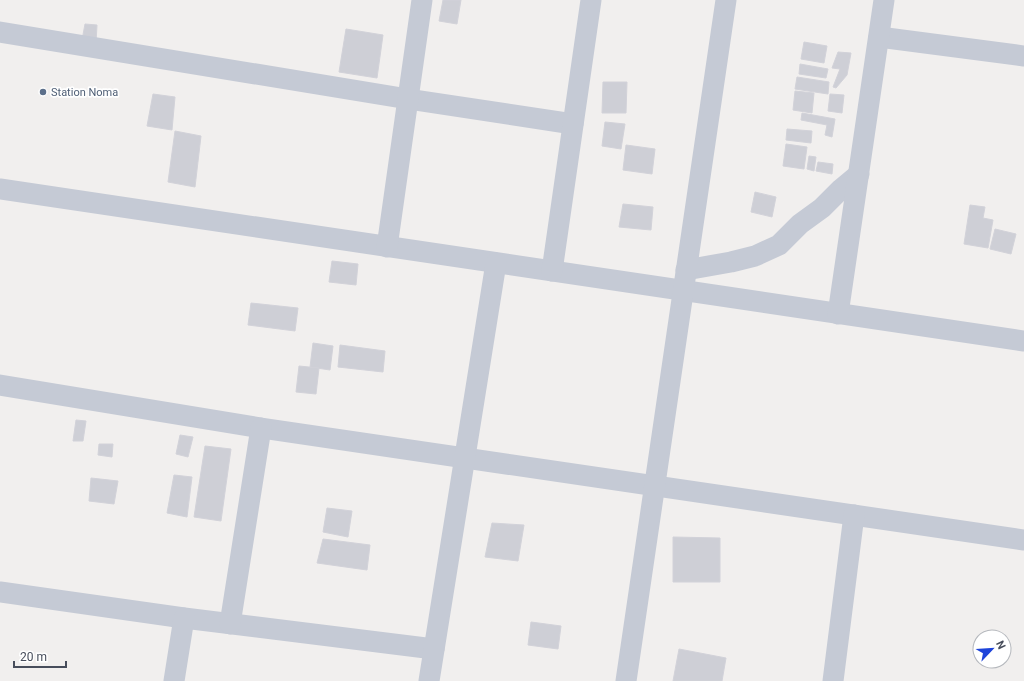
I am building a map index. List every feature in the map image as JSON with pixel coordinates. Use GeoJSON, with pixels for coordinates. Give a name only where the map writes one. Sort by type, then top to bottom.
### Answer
{"type":"FeatureCollection","features":[{"type":"Feature","properties":{"kind":"street"},"geometry":{"type":"LineString","coordinates":[[387,247],[422,0]]}},
{"type":"Feature","properties":{"kind":"street"},"geometry":{"type":"LineString","coordinates":[[552,271],[591,0]]}},
{"type":"Feature","properties":{"kind":"street"},"geometry":{"type":"LineString","coordinates":[[626,681],[726,0]]}},
{"type":"Feature","properties":{"kind":"street"},"geometry":{"type":"LineString","coordinates":[[838,314],[884,0]]}},
{"type":"Feature","properties":{"kind":"street"},"geometry":{"type":"LineString","coordinates":[[0,32],[408,99],[573,124]]}},
{"type":"Feature","properties":{"kind":"street"},"geometry":{"type":"LineString","coordinates":[[879,37],[1024,56]]}},
{"type":"Feature","properties":{"kind":"street"},"geometry":{"type":"LineString","coordinates":[[686,270],[755,256],[779,245],[800,224],[822,208],[859,174]]}},
{"type":"Feature","properties":{"kind":"street"},"geometry":{"type":"LineString","coordinates":[[0,189],[1024,341]]}},
{"type":"Feature","properties":{"kind":"street"},"geometry":{"type":"LineString","coordinates":[[429,681],[496,263]]}},
{"type":"Feature","properties":{"kind":"street"},"geometry":{"type":"LineString","coordinates":[[0,385],[261,428],[1024,540]]}},
{"type":"Feature","properties":{"kind":"street"},"geometry":{"type":"LineString","coordinates":[[230,624],[261,428]]}},
{"type":"Feature","properties":{"kind":"street"},"geometry":{"type":"LineString","coordinates":[[833,681],[854,515]]}},
{"type":"Feature","properties":{"kind":"street"},"geometry":{"type":"LineString","coordinates":[[0,592],[184,618],[434,649]]}},
{"type":"Feature","properties":{"kind":"street"},"geometry":{"type":"LineString","coordinates":[[174,681],[184,618]]}},
{"type":"Feature","properties":{"kind":"building"},"geometry":{"type":"Polygon","coordinates":[[[443,0],[461,0],[457,24],[439,21],[443,0]]]}},
{"type":"Feature","properties":{"kind":"building"},"geometry":{"type":"Polygon","coordinates":[[[85,24],[97,25],[96,43],[82,40],[85,24]]]}},
{"type":"Feature","properties":{"kind":"building"},"geometry":{"type":"Polygon","coordinates":[[[346,29],[383,35],[377,78],[339,72],[346,29]]]}},
{"type":"Feature","properties":{"kind":"building"},"geometry":{"type":"Polygon","coordinates":[[[804,42],[827,46],[824,63],[801,59],[804,42]]]}},
{"type":"Feature","properties":{"kind":"building"},"geometry":{"type":"Polygon","coordinates":[[[838,52],[851,53],[847,75],[836,88],[833,87],[840,69],[832,68],[838,52]]]}},
{"type":"Feature","properties":{"kind":"building"},"geometry":{"type":"Polygon","coordinates":[[[800,64],[828,69],[826,78],[799,74],[800,64]]]}},
{"type":"Feature","properties":{"kind":"building"},"geometry":{"type":"Polygon","coordinates":[[[797,77],[829,82],[828,94],[795,89],[797,77]]]}},
{"type":"Feature","properties":{"kind":"building"},"geometry":{"type":"Polygon","coordinates":[[[603,82],[627,82],[626,113],[602,113],[603,82]]]}},
{"type":"Feature","properties":{"kind":"building"},"geometry":{"type":"Polygon","coordinates":[[[795,91],[814,93],[812,113],[793,110],[795,91]]]}},
{"type":"Feature","properties":{"kind":"building"},"geometry":{"type":"Polygon","coordinates":[[[153,94],[175,97],[172,130],[147,126],[153,94]]]}},
{"type":"Feature","properties":{"kind":"building"},"geometry":{"type":"Polygon","coordinates":[[[830,94],[844,95],[842,113],[828,111],[830,94]]]}},
{"type":"Feature","properties":{"kind":"building"},"geometry":{"type":"Polygon","coordinates":[[[802,113],[835,119],[832,137],[825,135],[827,125],[801,120],[802,113]]]}},
{"type":"Feature","properties":{"kind":"building"},"geometry":{"type":"Polygon","coordinates":[[[605,122],[625,124],[621,149],[602,146],[605,122]]]}},
{"type":"Feature","properties":{"kind":"building"},"geometry":{"type":"Polygon","coordinates":[[[787,129],[812,131],[811,143],[786,140],[787,129]]]}},
{"type":"Feature","properties":{"kind":"building"},"geometry":{"type":"Polygon","coordinates":[[[175,131],[201,136],[195,187],[168,182],[175,131]]]}},
{"type":"Feature","properties":{"kind":"building"},"geometry":{"type":"Polygon","coordinates":[[[786,144],[807,147],[804,169],[783,166],[786,144]]]}},
{"type":"Feature","properties":{"kind":"building"},"geometry":{"type":"Polygon","coordinates":[[[626,145],[655,149],[652,174],[623,170],[626,145]]]}},
{"type":"Feature","properties":{"kind":"building"},"geometry":{"type":"Polygon","coordinates":[[[809,156],[816,157],[814,171],[807,169],[809,156]]]}},
{"type":"Feature","properties":{"kind":"building"},"geometry":{"type":"Polygon","coordinates":[[[818,162],[833,164],[832,174],[816,171],[818,162]]]}},
{"type":"Feature","properties":{"kind":"building"},"geometry":{"type":"Polygon","coordinates":[[[755,192],[776,197],[772,217],[751,212],[755,192]]]}},
{"type":"Feature","properties":{"kind":"building"},"geometry":{"type":"Polygon","coordinates":[[[623,204],[653,207],[651,230],[619,227],[623,204]]]}},
{"type":"Feature","properties":{"kind":"building"},"geometry":{"type":"Polygon","coordinates":[[[970,205],[985,207],[983,218],[993,220],[988,248],[964,244],[970,205]]]}},
{"type":"Feature","properties":{"kind":"building"},"geometry":{"type":"Polygon","coordinates":[[[995,229],[1016,234],[1011,254],[990,249],[995,229]]]}},
{"type":"Feature","properties":{"kind":"building"},"geometry":{"type":"Polygon","coordinates":[[[332,261],[358,264],[356,285],[329,282],[332,261]]]}},
{"type":"Feature","properties":{"kind":"building"},"geometry":{"type":"Polygon","coordinates":[[[251,303],[298,308],[295,331],[248,325],[251,303]]]}},
{"type":"Feature","properties":{"kind":"building"},"geometry":{"type":"Polygon","coordinates":[[[313,343],[333,346],[330,370],[310,367],[313,343]]]}},
{"type":"Feature","properties":{"kind":"building"},"geometry":{"type":"Polygon","coordinates":[[[340,345],[385,351],[383,372],[338,367],[340,345]]]}},
{"type":"Feature","properties":{"kind":"building"},"geometry":{"type":"Polygon","coordinates":[[[299,366],[319,368],[316,394],[296,392],[299,366]]]}},
{"type":"Feature","properties":{"kind":"building"},"geometry":{"type":"Polygon","coordinates":[[[76,420],[86,421],[83,441],[73,441],[76,420]]]}},
{"type":"Feature","properties":{"kind":"building"},"geometry":{"type":"Polygon","coordinates":[[[180,435],[193,437],[188,457],[176,454],[180,435]]]}},
{"type":"Feature","properties":{"kind":"building"},"geometry":{"type":"Polygon","coordinates":[[[99,444],[113,444],[112,457],[98,455],[99,444]]]}},
{"type":"Feature","properties":{"kind":"building"},"geometry":{"type":"Polygon","coordinates":[[[205,446],[231,449],[221,521],[194,517],[205,446]]]}},
{"type":"Feature","properties":{"kind":"building"},"geometry":{"type":"Polygon","coordinates":[[[174,475],[192,477],[187,517],[167,513],[174,475]]]}},
{"type":"Feature","properties":{"kind":"building"},"geometry":{"type":"Polygon","coordinates":[[[91,478],[118,481],[114,504],[89,501],[91,478]]]}},
{"type":"Feature","properties":{"kind":"building"},"geometry":{"type":"Polygon","coordinates":[[[327,508],[352,511],[348,537],[323,532],[327,508]]]}},
{"type":"Feature","properties":{"kind":"building"},"geometry":{"type":"Polygon","coordinates":[[[492,523],[524,525],[518,561],[485,557],[492,523]]]}},
{"type":"Feature","properties":{"kind":"building"},"geometry":{"type":"Polygon","coordinates":[[[673,537],[720,538],[720,582],[673,582],[673,537]]]}},
{"type":"Feature","properties":{"kind":"building"},"geometry":{"type":"Polygon","coordinates":[[[323,539],[370,545],[367,570],[317,563],[323,539]]]}},
{"type":"Feature","properties":{"kind":"building"},"geometry":{"type":"Polygon","coordinates":[[[531,622],[561,626],[558,649],[528,645],[531,622]]]}},
{"type":"Feature","properties":{"kind":"building"},"geometry":{"type":"Polygon","coordinates":[[[679,649],[726,658],[722,681],[673,681],[679,649]]]}},
{"type":"Feature","properties":{"kind":"place","name":"Station Noma"},"geometry":{"type":"Point","coordinates":[43,92]}}]}
